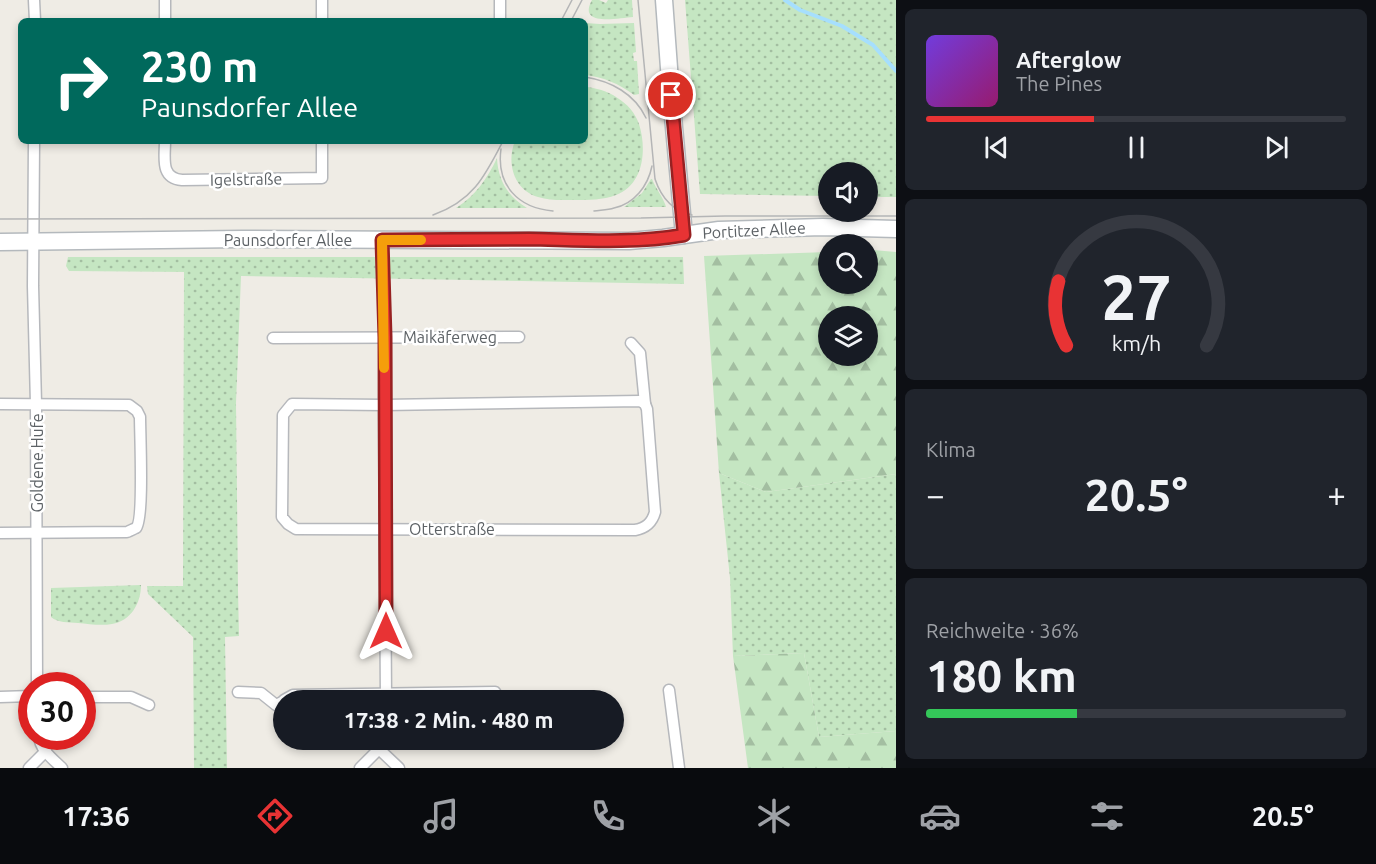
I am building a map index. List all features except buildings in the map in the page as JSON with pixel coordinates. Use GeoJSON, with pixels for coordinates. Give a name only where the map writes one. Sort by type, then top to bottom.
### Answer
{"type":"FeatureCollection","features":[{"type":"Feature","properties":{"kind":"main road"},"geometry":{"type":"LineString","coordinates":[[664,0],[684,235]]}},
{"type":"Feature","properties":{"kind":"main road","name":"Portitzer Allee"},"geometry":{"type":"LineString","coordinates":[[684,235],[712,230],[823,227],[896,229]]}},
{"type":"Feature","properties":{"kind":"main road","name":"Paunsdorfer Allee"},"geometry":{"type":"LineString","coordinates":[[0,242],[242,239],[629,241],[684,235]]}},
{"type":"Feature","properties":{"kind":"street"},"geometry":{"type":"LineString","coordinates":[[34,0],[34,18]]}},
{"type":"Feature","properties":{"kind":"street"},"geometry":{"type":"LineString","coordinates":[[165,0],[165,18]]}},
{"type":"Feature","properties":{"kind":"street"},"geometry":{"type":"LineString","coordinates":[[322,0],[322,18]]}},
{"type":"Feature","properties":{"kind":"street"},"geometry":{"type":"LineString","coordinates":[[500,0],[500,18]]}},
{"type":"Feature","properties":{"kind":"street","name":"Goldene Hufe"},"geometry":{"type":"LineString","coordinates":[[34,144],[33,286],[37,672]]}},
{"type":"Feature","properties":{"kind":"street","name":"Igelstraße"},"geometry":{"type":"LineString","coordinates":[[165,144],[166,171],[170,177],[178,180],[322,178],[322,144]]}},
{"type":"Feature","properties":{"kind":"street"},"geometry":{"type":"LineString","coordinates":[[382,240],[385,337],[386,690]]}},
{"type":"Feature","properties":{"kind":"street","name":"Maikäferweg"},"geometry":{"type":"LineString","coordinates":[[273,338],[519,337]]}},
{"type":"Feature","properties":{"kind":"street","name":"Otterstraße"},"geometry":{"type":"LineString","coordinates":[[631,343],[640,352],[656,512],[649,524],[643,528],[635,530],[296,529],[282,517],[283,415],[289,406],[297,403],[384,405],[640,401],[645,404]]}},
{"type":"Feature","properties":{"kind":"street"},"geometry":{"type":"LineString","coordinates":[[0,404],[129,405],[137,411],[140,417],[141,470],[139,520],[136,528],[127,532],[0,533]]}},
{"type":"Feature","properties":{"kind":"street"},"geometry":{"type":"LineString","coordinates":[[669,690],[679,768]]}},
{"type":"Feature","properties":{"kind":"street"},"geometry":{"type":"LineString","coordinates":[[238,692],[261,693],[273,703]]}},
{"type":"Feature","properties":{"kind":"street"},"geometry":{"type":"LineString","coordinates":[[0,697],[18,696]]}},
{"type":"Feature","properties":{"kind":"street"},"geometry":{"type":"LineString","coordinates":[[96,697],[131,697],[149,705]]}},
{"type":"Feature","properties":{"kind":"street"},"geometry":{"type":"LineString","coordinates":[[360,768],[376,750]]}},
{"type":"Feature","properties":{"kind":"street"},"geometry":{"type":"LineString","coordinates":[[386,750],[399,768]]}},
{"type":"Feature","properties":{"kind":"street"},"geometry":{"type":"LineString","coordinates":[[29,768],[45,752],[62,768]]}},
{"type":"Feature","properties":{"kind":"green space"},"geometry":{"type":"Polygon","coordinates":[[[592,0],[606,3],[608,0],[632,0],[633,17],[594,18],[589,9],[592,0]]]}},
{"type":"Feature","properties":{"kind":"green space"},"geometry":{"type":"Polygon","coordinates":[[[685,0],[896,0],[896,197],[878,197],[878,162],[818,162],[818,196],[700,194],[685,0]]]}},
{"type":"Feature","properties":{"kind":"green space"},"geometry":{"type":"Polygon","coordinates":[[[588,23],[634,23],[636,52],[633,53],[634,61],[637,61],[639,94],[634,95],[599,77],[588,75],[588,23]]]}},
{"type":"Feature","properties":{"kind":"green space"},"geometry":{"type":"Polygon","coordinates":[[[588,87],[609,93],[631,109],[639,124],[643,155],[638,175],[633,183],[616,195],[590,200],[556,200],[543,198],[523,188],[514,175],[512,149],[514,144],[588,144],[588,87]]]}},
{"type":"Feature","properties":{"kind":"green space"},"geometry":{"type":"Polygon","coordinates":[[[497,158],[499,174],[505,187],[514,199],[527,208],[456,208],[480,186],[497,158]]]}},
{"type":"Feature","properties":{"kind":"green space"},"geometry":{"type":"Polygon","coordinates":[[[651,179],[666,207],[624,207],[642,193],[651,179]]]}},
{"type":"Feature","properties":{"kind":"green space"},"geometry":{"type":"Polygon","coordinates":[[[878,250],[896,252],[896,474],[766,492],[719,473],[704,256],[818,252],[818,294],[878,294],[878,250]]]}},
{"type":"Feature","properties":{"kind":"green space"},"geometry":{"type":"Polygon","coordinates":[[[68,257],[683,257],[684,284],[241,276],[236,403],[239,636],[225,637],[227,768],[194,768],[193,637],[148,594],[147,586],[183,586],[184,272],[69,271],[66,266],[68,257]]]}},
{"type":"Feature","properties":{"kind":"green space"},"geometry":{"type":"Polygon","coordinates":[[[719,473],[766,492],[896,474],[896,731],[819,737],[804,653],[733,656],[730,578],[719,473]]]}},
{"type":"Feature","properties":{"kind":"green space"},"geometry":{"type":"Polygon","coordinates":[[[141,585],[141,592],[134,610],[119,622],[95,625],[63,622],[51,617],[51,588],[141,585]]]}},
{"type":"Feature","properties":{"kind":"green space"},"geometry":{"type":"Polygon","coordinates":[[[804,653],[819,737],[896,731],[896,768],[748,768],[733,656],[804,653]]]}},
{"type":"Feature","properties":{"kind":"waterway"},"geometry":{"type":"LineString","coordinates":[[785,0],[800,10],[842,26],[873,45],[896,71]]}},
{"type":"Feature","properties":{"kind":"tram line"},"geometry":{"type":"LineString","coordinates":[[563,18],[572,0]]}},
{"type":"Feature","properties":{"kind":"tram line"},"geometry":{"type":"LineString","coordinates":[[573,18],[582,0]]}},
{"type":"Feature","properties":{"kind":"tram line"},"geometry":{"type":"LineString","coordinates":[[638,0],[655,179],[661,192],[674,207],[692,215]]}},
{"type":"Feature","properties":{"kind":"tram line"},"geometry":{"type":"LineString","coordinates":[[588,78],[613,85],[621,90],[635,102],[646,118]]}},
{"type":"Feature","properties":{"kind":"tram line"},"geometry":{"type":"LineString","coordinates":[[433,215],[468,195],[483,176],[501,144]]}},
{"type":"Feature","properties":{"kind":"tram line"},"geometry":{"type":"LineString","coordinates":[[501,149],[502,173],[512,192],[529,205],[553,211]]}},
{"type":"Feature","properties":{"kind":"tram line"},"geometry":{"type":"LineString","coordinates":[[594,211],[628,203],[643,187],[652,166]]}},
{"type":"Feature","properties":{"kind":"tram line"},"geometry":{"type":"LineString","coordinates":[[0,219],[896,216]]}},
{"type":"Feature","properties":{"kind":"slow traffic"},"geometry":{"type":"LineString","coordinates":[[384,368],[382,240],[421,240]]}},
{"type":"Feature","properties":{"kind":"route"},"geometry":{"type":"LineString","coordinates":[[386,631],[385,337],[382,240],[629,241],[684,235],[671,95]]}}]}
